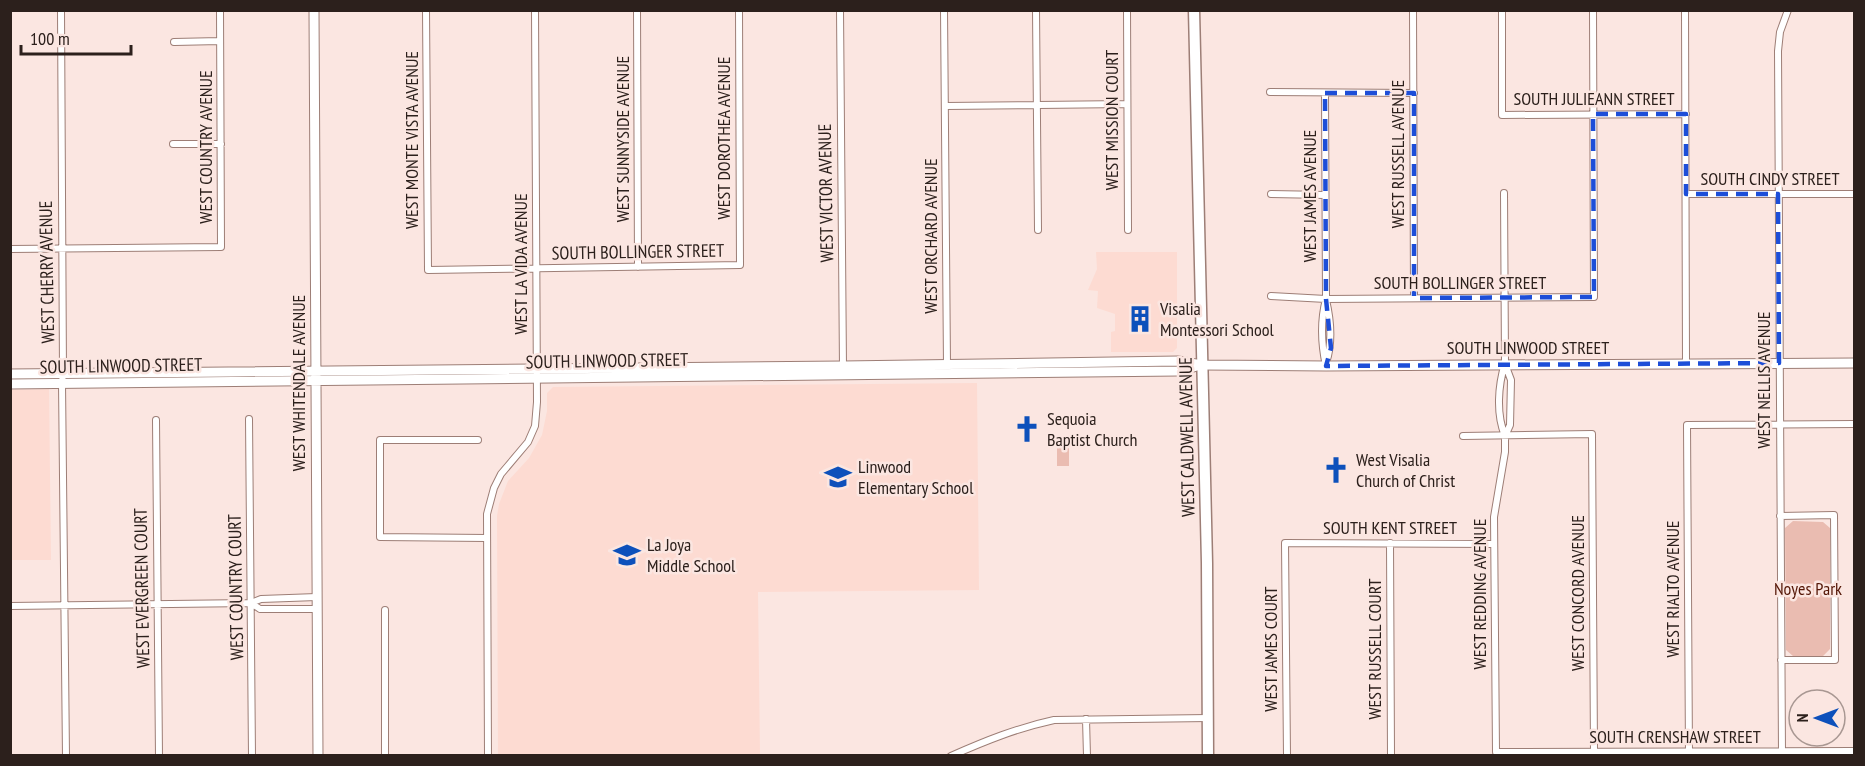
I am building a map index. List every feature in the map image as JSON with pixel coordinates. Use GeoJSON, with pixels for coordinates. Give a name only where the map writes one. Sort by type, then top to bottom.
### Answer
{"type":"FeatureCollection","features":[{"type":"Feature","properties":{"kind":"main road","name":"WEST CALDWELL AVENUE"},"geometry":{"type":"LineString","coordinates":[[1194,10],[1208,756]]}},
{"type":"Feature","properties":{"kind":"street","name":"WEST CHERRY AVENUE"},"geometry":{"type":"LineString","coordinates":[[61,10],[66,756]]}},
{"type":"Feature","properties":{"kind":"street","name":"WEST COUNTRY AVENUE"},"geometry":{"type":"LineString","coordinates":[[62,250],[221,247],[220,10]]}},
{"type":"Feature","properties":{"kind":"street","name":"WEST WHITENDALE AVENUE"},"geometry":{"type":"LineString","coordinates":[[314,10],[318,756]]}},
{"type":"Feature","properties":{"kind":"street","name":"WEST MONTE VISTA AVENUE"},"geometry":{"type":"LineString","coordinates":[[426,10],[428,270]]}},
{"type":"Feature","properties":{"kind":"street","name":"WEST LA VIDA AVENUE"},"geometry":{"type":"LineString","coordinates":[[488,756],[487,514],[494,488],[501,474],[528,442],[535,426],[537,268],[535,10]]}},
{"type":"Feature","properties":{"kind":"street","name":"WEST SUNNYSIDE AVENUE"},"geometry":{"type":"LineString","coordinates":[[637,10],[638,267]]}},
{"type":"Feature","properties":{"kind":"street","name":"WEST DOROTHEA AVENUE"},"geometry":{"type":"LineString","coordinates":[[739,10],[740,265]]}},
{"type":"Feature","properties":{"kind":"street","name":"WEST VICTOR AVENUE"},"geometry":{"type":"LineString","coordinates":[[840,10],[843,370]]}},
{"type":"Feature","properties":{"kind":"street","name":"WEST ORCHARD AVENUE"},"geometry":{"type":"LineString","coordinates":[[944,10],[947,364]]}},
{"type":"Feature","properties":{"kind":"street"},"geometry":{"type":"LineString","coordinates":[[1036,10],[1038,230]]}},
{"type":"Feature","properties":{"kind":"street","name":"WEST MISSION COURT"},"geometry":{"type":"LineString","coordinates":[[1127,10],[1128,230]]}},
{"type":"Feature","properties":{"kind":"street","name":"WEST RUSSELL AVENUE"},"geometry":{"type":"LineString","coordinates":[[1413,10],[1414,298]]}},
{"type":"Feature","properties":{"kind":"street","name":"SOUTH JULIEANN STREET"},"geometry":{"type":"LineString","coordinates":[[1502,10],[1502,115],[1686,114]]}},
{"type":"Feature","properties":{"kind":"street"},"geometry":{"type":"LineString","coordinates":[[1593,10],[1593,114]]}},
{"type":"Feature","properties":{"kind":"street"},"geometry":{"type":"LineString","coordinates":[[1685,10],[1686,364]]}},
{"type":"Feature","properties":{"kind":"street","name":"WEST NELLIS AVENUE"},"geometry":{"type":"LineString","coordinates":[[1781,754],[1778,51],[1780,32],[1788,10]]}},
{"type":"Feature","properties":{"kind":"street"},"geometry":{"type":"LineString","coordinates":[[174,42],[220,41]]}},
{"type":"Feature","properties":{"kind":"street"},"geometry":{"type":"LineString","coordinates":[[1270,92],[1414,93]]}},
{"type":"Feature","properties":{"kind":"street","name":"WEST JAMES AVENUE"},"geometry":{"type":"LineString","coordinates":[[1325,93],[1326,299],[1321,315],[1321,346],[1326,366]]}},
{"type":"Feature","properties":{"kind":"street"},"geometry":{"type":"LineString","coordinates":[[945,106],[1127,104]]}},
{"type":"Feature","properties":{"kind":"street","name":"SOUTH BOLLINGER STREET"},"geometry":{"type":"LineString","coordinates":[[1270,296],[1326,299],[1594,297],[1593,114]]}},
{"type":"Feature","properties":{"kind":"street"},"geometry":{"type":"LineString","coordinates":[[173,144],[221,144]]}},
{"type":"Feature","properties":{"kind":"street","name":"WEST REDDING AVENUE"},"geometry":{"type":"LineString","coordinates":[[1496,752],[1494,517],[1505,453],[1505,436],[1500,423],[1500,380],[1505,363],[1504,193]]}},
{"type":"Feature","properties":{"kind":"street"},"geometry":{"type":"LineString","coordinates":[[1271,194],[1325,195]]}},
{"type":"Feature","properties":{"kind":"street","name":"SOUTH CINDY STREET"},"geometry":{"type":"LineString","coordinates":[[1686,194],[1854,194]]}},
{"type":"Feature","properties":{"kind":"street"},"geometry":{"type":"LineString","coordinates":[[10,249],[62,250]]}},
{"type":"Feature","properties":{"kind":"street","name":"SOUTH BOLLINGER STREET"},"geometry":{"type":"LineString","coordinates":[[428,270],[740,265]]}},
{"type":"Feature","properties":{"kind":"street","name":"SOUTH LINWOOD STREET"},"geometry":{"type":"LineString","coordinates":[[537,374],[668,377],[947,364],[1178,361],[1202,365],[1326,366],[1505,363],[1854,363]]}},
{"type":"Feature","properties":{"kind":"street","name":"WEST REDDING AVENUE"},"geometry":{"type":"LineString","coordinates":[[1505,363],[1511,380],[1510,425],[1505,436]]}},
{"type":"Feature","properties":{"kind":"street"},"geometry":{"type":"LineString","coordinates":[[893,374],[940,369],[947,364]]}},
{"type":"Feature","properties":{"kind":"street","name":"SOUTH LINWOOD STREET"},"geometry":{"type":"LineString","coordinates":[[10,374],[62,378],[537,374],[746,367],[893,374],[1179,371],[1202,365]]}},
{"type":"Feature","properties":{"kind":"street"},"geometry":{"type":"LineString","coordinates":[[668,377],[674,372],[731,370],[746,367]]}},
{"type":"Feature","properties":{"kind":"street","name":"SOUTH LINWOOD STREET"},"geometry":{"type":"LineString","coordinates":[[10,384],[62,378]]}},
{"type":"Feature","properties":{"kind":"street","name":"WEST COUNTRY COURT"},"geometry":{"type":"LineString","coordinates":[[249,419],[252,756]]}},
{"type":"Feature","properties":{"kind":"street","name":"WEST EVERGREEN COURT"},"geometry":{"type":"LineString","coordinates":[[156,420],[159,756]]}},
{"type":"Feature","properties":{"kind":"street"},"geometry":{"type":"LineString","coordinates":[[1779,425],[1854,424]]}},
{"type":"Feature","properties":{"kind":"street","name":"WEST RIALTO AVENUE"},"geometry":{"type":"LineString","coordinates":[[1689,754],[1687,425],[1779,425]]}},
{"type":"Feature","properties":{"kind":"street","name":"WEST CONCORD AVENUE"},"geometry":{"type":"LineString","coordinates":[[1505,436],[1592,434],[1594,752]]}},
{"type":"Feature","properties":{"kind":"street"},"geometry":{"type":"LineString","coordinates":[[1463,436],[1505,436]]}},
{"type":"Feature","properties":{"kind":"street"},"geometry":{"type":"LineString","coordinates":[[478,440],[380,440],[380,537],[487,538]]}},
{"type":"Feature","properties":{"kind":"street"},"geometry":{"type":"LineString","coordinates":[[1780,516],[1834,515],[1834,660],[1780,660]]}},
{"type":"Feature","properties":{"kind":"street","name":"SOUTH KENT STREET"},"geometry":{"type":"LineString","coordinates":[[1285,543],[1494,544]]}},
{"type":"Feature","properties":{"kind":"street","name":"WEST JAMES COURT"},"geometry":{"type":"LineString","coordinates":[[1285,543],[1287,756]]}},
{"type":"Feature","properties":{"kind":"street","name":"WEST RUSSELL COURT"},"geometry":{"type":"LineString","coordinates":[[1390,543],[1391,756]]}},
{"type":"Feature","properties":{"kind":"street"},"geometry":{"type":"LineString","coordinates":[[10,606],[251,603],[261,599],[317,597]]}},
{"type":"Feature","properties":{"kind":"street"},"geometry":{"type":"LineString","coordinates":[[251,603],[260,609],[317,609]]}},
{"type":"Feature","properties":{"kind":"street"},"geometry":{"type":"LineString","coordinates":[[385,610],[385,756]]}},
{"type":"Feature","properties":{"kind":"street"},"geometry":{"type":"LineString","coordinates":[[951,756],[995,736],[1054,720],[1209,718]]}},
{"type":"Feature","properties":{"kind":"street"},"geometry":{"type":"LineString","coordinates":[[1086,719],[1087,756]]}},
{"type":"Feature","properties":{"kind":"street","name":"SOUTH CRENSHAW STREET"},"geometry":{"type":"LineString","coordinates":[[1496,752],[1781,754],[1854,751]]}},
{"type":"Feature","properties":{"kind":"highlighted area"},"geometry":{"type":"Polygon","coordinates":[[[1325,93],[1414,93],[1414,298],[1594,297],[1593,114],[1686,114],[1686,194],[1778,194],[1779,363],[1326,366],[1331,348],[1326,299],[1325,93]]]}},
{"type":"Feature","properties":{"kind":"shaded area"},"geometry":{"type":"Polygon","coordinates":[[[1096,252],[1177,252],[1177,348],[1173,352],[1111,352],[1111,332],[1115,331],[1115,314],[1097,308],[1098,291],[1088,290],[1097,269],[1096,252]]]}},
{"type":"Feature","properties":{"kind":"shaded area"},"geometry":{"type":"Polygon","coordinates":[[[977,383],[979,590],[758,592],[760,755],[498,755],[497,516],[508,481],[529,458],[542,435],[547,411],[547,393],[553,387],[977,383]]]}},
{"type":"Feature","properties":{"kind":"shaded area"},"geometry":{"type":"Polygon","coordinates":[[[49,389],[51,560],[11,560],[11,390],[49,389]]]}},
{"type":"Feature","properties":{"kind":"green space"},"geometry":{"type":"Polygon","coordinates":[[[1057,440],[1069,440],[1069,466],[1057,466],[1057,440]]]}},
{"type":"Feature","properties":{"kind":"green space","name":"Noyes Park"},"geometry":{"type":"Polygon","coordinates":[[[1793,521],[1823,522],[1830,528],[1830,649],[1823,656],[1793,656],[1786,650],[1785,528],[1793,521]]]}},
{"type":"Feature","properties":{"kind":"place","name":"Visalia Montessori School"},"geometry":{"type":"Point","coordinates":[1140,319]}},
{"type":"Feature","properties":{"kind":"place","name":"Sequoia Baptist Church"},"geometry":{"type":"Point","coordinates":[1027,429]}},
{"type":"Feature","properties":{"kind":"place","name":"West Visalia Church of Christ"},"geometry":{"type":"Point","coordinates":[1336,470]}},
{"type":"Feature","properties":{"kind":"place","name":"Linwood Elementary School"},"geometry":{"type":"Point","coordinates":[838,477]}},
{"type":"Feature","properties":{"kind":"place","name":"La Joya Middle School"},"geometry":{"type":"Point","coordinates":[627,555]}}]}
